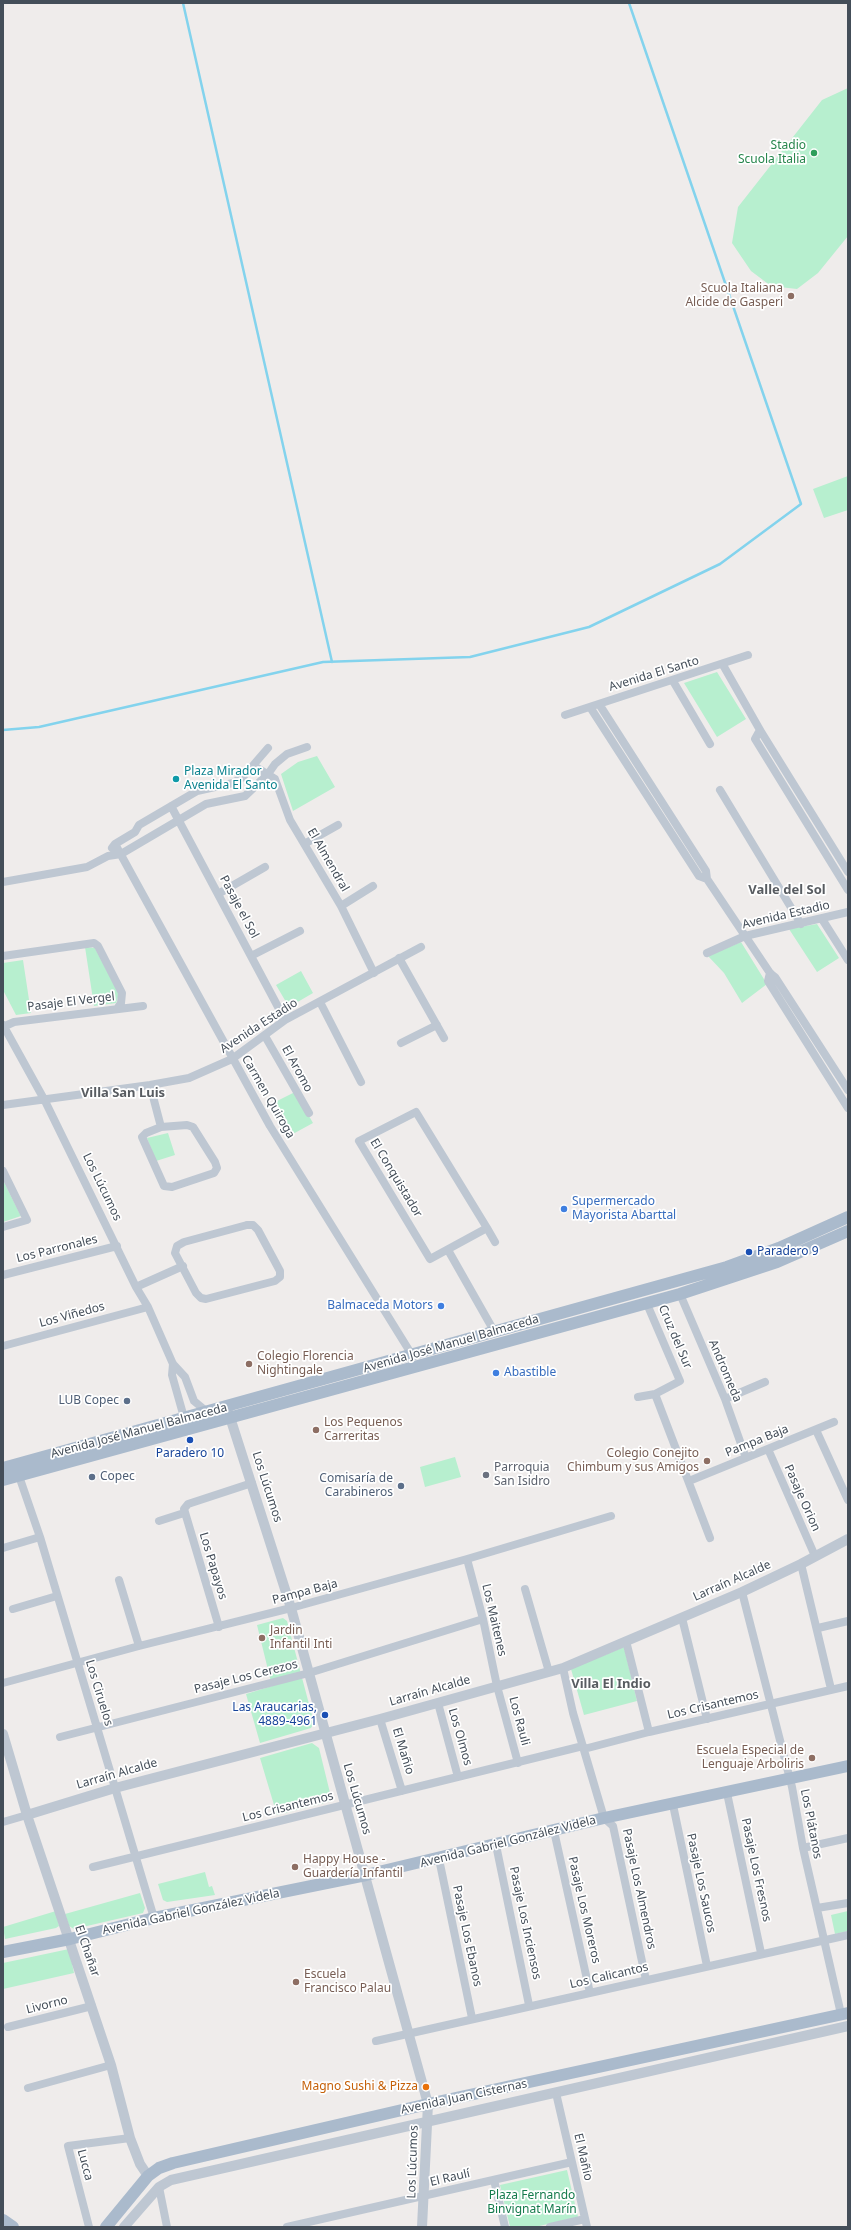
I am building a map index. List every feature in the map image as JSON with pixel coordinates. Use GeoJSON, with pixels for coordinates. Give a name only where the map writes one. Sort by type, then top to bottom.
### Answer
{"type":"FeatureCollection","features":[{"type":"Feature","properties":{"kind":"main road","name":"Avenida José Manuel Balmaceda"},"geometry":{"type":"LineString","coordinates":[[3,1480],[188,1430],[229,1412],[412,1355],[727,1267],[779,1248],[848,1217]]}},
{"type":"Feature","properties":{"kind":"main road","name":"Avenida José Manuel Balmaceda"},"geometry":{"type":"LineString","coordinates":[[3,1468],[184,1417],[206,1412],[229,1412],[647,1304],[777,1262],[848,1231]]}},
{"type":"Feature","properties":{"kind":"main road","name":"Avenida Gabriel González Videla"},"geometry":{"type":"LineString","coordinates":[[4,1950],[70,1939],[154,1918],[366,1875],[439,1859],[604,1818],[673,1805],[848,1766]]}},
{"type":"Feature","properties":{"kind":"main road","name":"Avenida Juan Cisternas"},"geometry":{"type":"LineString","coordinates":[[106,2227],[148,2176],[164,2166],[173,2163],[428,2104],[845,2014]]}},
{"type":"Feature","properties":{"kind":"main road"},"geometry":{"type":"LineString","coordinates":[[3,2220],[13,2227]]}},
{"type":"Feature","properties":{"kind":"street","name":"Avenida El Santo"},"geometry":{"type":"LineString","coordinates":[[566,715],[723,665],[748,655]]}},
{"type":"Feature","properties":{"kind":"street"},"geometry":{"type":"LineString","coordinates":[[723,665],[760,730],[848,872]]}},
{"type":"Feature","properties":{"kind":"street"},"geometry":{"type":"LineString","coordinates":[[673,681],[710,744]]}},
{"type":"Feature","properties":{"kind":"street"},"geometry":{"type":"LineString","coordinates":[[599,704],[636,762],[699,876],[706,879],[770,973],[775,976],[846,1088],[837,1091]]}},
{"type":"Feature","properties":{"kind":"street"},"geometry":{"type":"LineString","coordinates":[[590,707],[628,766],[668,820]]}},
{"type":"Feature","properties":{"kind":"street"},"geometry":{"type":"LineString","coordinates":[[760,730],[755,739],[848,890]]}},
{"type":"Feature","properties":{"kind":"street"},"geometry":{"type":"LineString","coordinates":[[3,882],[87,867],[108,856],[121,854],[206,804],[246,796],[268,774],[275,764],[287,754],[308,747]]}},
{"type":"Feature","properties":{"kind":"street"},"geometry":{"type":"LineString","coordinates":[[108,856],[115,844],[135,832],[139,825],[171,806],[197,791],[233,783],[243,778],[268,748]]}},
{"type":"Feature","properties":{"kind":"street"},"geometry":{"type":"LineString","coordinates":[[628,766],[636,762]]}},
{"type":"Feature","properties":{"kind":"street","name":"El Almendral"},"geometry":{"type":"LineString","coordinates":[[254,766],[275,779],[288,815],[306,843],[341,906],[374,973]]}},
{"type":"Feature","properties":{"kind":"street"},"geometry":{"type":"LineString","coordinates":[[720,790],[801,924]]}},
{"type":"Feature","properties":{"kind":"street","name":"Pasaje el Sol"},"geometry":{"type":"LineString","coordinates":[[171,806],[285,1020]]}},
{"type":"Feature","properties":{"kind":"street"},"geometry":{"type":"LineString","coordinates":[[802,816],[810,812]]}},
{"type":"Feature","properties":{"kind":"street"},"geometry":{"type":"LineString","coordinates":[[306,843],[338,825]]}},
{"type":"Feature","properties":{"kind":"street","name":"Carmen Quiroga"},"geometry":{"type":"LineString","coordinates":[[115,844],[270,1126],[412,1355]]}},
{"type":"Feature","properties":{"kind":"street"},"geometry":{"type":"LineString","coordinates":[[218,894],[265,867]]}},
{"type":"Feature","properties":{"kind":"street"},"geometry":{"type":"LineString","coordinates":[[341,906],[373,886]]}},
{"type":"Feature","properties":{"kind":"street","name":"Avenida Estadio"},"geometry":{"type":"LineString","coordinates":[[707,953],[745,936],[848,912]]}},
{"type":"Feature","properties":{"kind":"street"},"geometry":{"type":"LineString","coordinates":[[822,919],[848,960]]}},
{"type":"Feature","properties":{"kind":"street"},"geometry":{"type":"LineString","coordinates":[[251,956],[300,930]]}},
{"type":"Feature","properties":{"kind":"street"},"geometry":{"type":"LineString","coordinates":[[3,956],[94,943],[122,993],[121,1003],[117,1009]]}},
{"type":"Feature","properties":{"kind":"street","name":"Avenida Estadio"},"geometry":{"type":"LineString","coordinates":[[3,1105],[45,1101],[189,1078],[232,1059],[285,1020],[421,947]]}},
{"type":"Feature","properties":{"kind":"street"},"geometry":{"type":"LineString","coordinates":[[399,958],[444,1038]]}},
{"type":"Feature","properties":{"kind":"street"},"geometry":{"type":"LineString","coordinates":[[770,973],[768,981],[801,1036],[848,1108]]}},
{"type":"Feature","properties":{"kind":"street"},"geometry":{"type":"LineString","coordinates":[[320,1002],[362,1082]]}},
{"type":"Feature","properties":{"kind":"street","name":"Pasaje El Vergel"},"geometry":{"type":"LineString","coordinates":[[3,1026],[14,1022],[143,1006]]}},
{"type":"Feature","properties":{"kind":"street"},"geometry":{"type":"LineString","coordinates":[[401,1044],[437,1025]]}},
{"type":"Feature","properties":{"kind":"street","name":"Los Lúcumos"},"geometry":{"type":"LineString","coordinates":[[3,1026],[45,1101],[136,1287],[148,1307],[173,1364],[185,1377],[194,1401],[206,1412]]}},
{"type":"Feature","properties":{"kind":"street"},"geometry":{"type":"LineString","coordinates":[[801,1036],[809,1031]]}},
{"type":"Feature","properties":{"kind":"street","name":"El Aromo"},"geometry":{"type":"LineString","coordinates":[[265,1036],[308,1113]]}},
{"type":"Feature","properties":{"kind":"street"},"geometry":{"type":"LineString","coordinates":[[150,1085],[162,1128]]}},
{"type":"Feature","properties":{"kind":"street","name":"El Conquistador"},"geometry":{"type":"LineString","coordinates":[[487,1228],[430,1259],[359,1141],[416,1112],[496,1242]]}},
{"type":"Feature","properties":{"kind":"street"},"geometry":{"type":"LineString","coordinates":[[187,1125],[193,1127],[215,1162],[217,1168],[214,1173],[172,1187],[164,1186],[142,1137],[146,1133],[162,1128],[187,1125]]}},
{"type":"Feature","properties":{"kind":"street"},"geometry":{"type":"LineString","coordinates":[[3,1171],[27,1220],[3,1226]]}},
{"type":"Feature","properties":{"kind":"street"},"geometry":{"type":"LineString","coordinates":[[253,1225],[258,1230],[280,1271],[280,1277],[275,1281],[206,1299],[201,1298],[196,1293],[183,1266],[175,1253],[177,1246],[184,1242],[253,1225]]}},
{"type":"Feature","properties":{"kind":"street","name":"Los Parronales"},"geometry":{"type":"LineString","coordinates":[[3,1275],[117,1246]]}},
{"type":"Feature","properties":{"kind":"street"},"geometry":{"type":"LineString","coordinates":[[448,1250],[494,1331]]}},
{"type":"Feature","properties":{"kind":"street"},"geometry":{"type":"LineString","coordinates":[[136,1287],[183,1266]]}},
{"type":"Feature","properties":{"kind":"street","name":"Andromeda"},"geometry":{"type":"LineString","coordinates":[[680,1294],[725,1400],[746,1458]]}},
{"type":"Feature","properties":{"kind":"street","name":"Cruz del Sur"},"geometry":{"type":"LineString","coordinates":[[638,1398],[655,1394],[679,1382],[647,1304]]}},
{"type":"Feature","properties":{"kind":"street","name":"Los Viñedos"},"geometry":{"type":"LineString","coordinates":[[3,1346],[148,1307]]}},
{"type":"Feature","properties":{"kind":"street","name":"Los Lúcumos"},"geometry":{"type":"LineString","coordinates":[[173,1364],[172,1375],[188,1430]]}},
{"type":"Feature","properties":{"kind":"street"},"geometry":{"type":"LineString","coordinates":[[725,1400],[765,1382]]}},
{"type":"Feature","properties":{"kind":"street"},"geometry":{"type":"LineString","coordinates":[[655,1394],[710,1538]]}},
{"type":"Feature","properties":{"kind":"street","name":"Los Lúcumos"},"geometry":{"type":"LineString","coordinates":[[229,1412],[291,1608],[366,1875],[428,2104],[425,2196],[422,2227]]}},
{"type":"Feature","properties":{"kind":"street","name":"Pampa Baja"},"geometry":{"type":"LineString","coordinates":[[689,1481],[834,1422]]}},
{"type":"Feature","properties":{"kind":"street"},"geometry":{"type":"LineString","coordinates":[[816,1430],[848,1500]]}},
{"type":"Feature","properties":{"kind":"street","name":"Pasaje Orion"},"geometry":{"type":"LineString","coordinates":[[768,1449],[815,1556]]}},
{"type":"Feature","properties":{"kind":"street","name":"Los Ciruelos"},"geometry":{"type":"LineString","coordinates":[[19,1476],[40,1537],[154,1918]]}},
{"type":"Feature","properties":{"kind":"street"},"geometry":{"type":"LineString","coordinates":[[158,1521],[184,1513],[185,1506],[188,1504],[252,1483]]}},
{"type":"Feature","properties":{"kind":"street","name":"Los Papayos"},"geometry":{"type":"LineString","coordinates":[[184,1513],[219,1627]]}},
{"type":"Feature","properties":{"kind":"street","name":"Pampa Baja"},"geometry":{"type":"LineString","coordinates":[[3,1683],[77,1662],[291,1608],[467,1559],[611,1516]]}},
{"type":"Feature","properties":{"kind":"street"},"geometry":{"type":"LineString","coordinates":[[3,1548],[40,1537]]}},
{"type":"Feature","properties":{"kind":"street","name":"Larraín Alcalde"},"geometry":{"type":"LineString","coordinates":[[3,1822],[115,1788],[325,1732],[380,1719],[563,1668],[742,1592],[801,1564],[848,1539]]}},
{"type":"Feature","properties":{"kind":"street","name":"Los Maitenes"},"geometry":{"type":"LineString","coordinates":[[467,1559],[483,1619],[497,1686]]}},
{"type":"Feature","properties":{"kind":"street"},"geometry":{"type":"LineString","coordinates":[[801,1564],[818,1628],[831,1689]]}},
{"type":"Feature","properties":{"kind":"street"},"geometry":{"type":"LineString","coordinates":[[119,1580],[139,1646]]}},
{"type":"Feature","properties":{"kind":"street"},"geometry":{"type":"LineString","coordinates":[[525,1589],[549,1672]]}},
{"type":"Feature","properties":{"kind":"street","name":"Los Plátanos"},"geometry":{"type":"LineString","coordinates":[[742,1592],[769,1704],[790,1779],[803,1848],[824,1940],[845,2014]]}},
{"type":"Feature","properties":{"kind":"street"},"geometry":{"type":"LineString","coordinates":[[13,1609],[57,1596]]}},
{"type":"Feature","properties":{"kind":"street"},"geometry":{"type":"LineString","coordinates":[[682,1618],[707,1719]]}},
{"type":"Feature","properties":{"kind":"street","name":"Pasaje Los Cerezos"},"geometry":{"type":"LineString","coordinates":[[60,1737],[309,1673],[483,1619]]}},
{"type":"Feature","properties":{"kind":"street"},"geometry":{"type":"LineString","coordinates":[[818,1628],[848,1621]]}},
{"type":"Feature","properties":{"kind":"street"},"geometry":{"type":"LineString","coordinates":[[626,1641],[649,1732]]}},
{"type":"Feature","properties":{"kind":"street","name":"Pasaje Los Almendros"},"geometry":{"type":"LineString","coordinates":[[563,1668],[583,1747],[604,1818],[613,1826],[646,1980]]}},
{"type":"Feature","properties":{"kind":"street","name":"Los Rauli"},"geometry":{"type":"LineString","coordinates":[[497,1686],[518,1763]]}},
{"type":"Feature","properties":{"kind":"street","name":"Los Crisantemos"},"geometry":{"type":"LineString","coordinates":[[93,1867],[583,1747],[848,1686]]}},
{"type":"Feature","properties":{"kind":"street","name":"Los Olmos"},"geometry":{"type":"LineString","coordinates":[[438,1703],[458,1777]]}},
{"type":"Feature","properties":{"kind":"street","name":"El Mañio"},"geometry":{"type":"LineString","coordinates":[[380,1719],[402,1791]]}},
{"type":"Feature","properties":{"kind":"street","name":"El Chañar"},"geometry":{"type":"LineString","coordinates":[[3,1734],[6,1752],[70,1939],[111,2065],[130,2138],[140,2164],[148,2176]]}},
{"type":"Feature","properties":{"kind":"street","name":"Pasaje Los Fresnos"},"geometry":{"type":"LineString","coordinates":[[727,1793],[761,1953]]}},
{"type":"Feature","properties":{"kind":"street","name":"Pasaje Los Saucos"},"geometry":{"type":"LineString","coordinates":[[673,1805],[707,1966]]}},
{"type":"Feature","properties":{"kind":"street","name":"Pasaje Los Moreros"},"geometry":{"type":"LineString","coordinates":[[554,1831],[590,1993]]}},
{"type":"Feature","properties":{"kind":"street"},"geometry":{"type":"LineString","coordinates":[[803,1848],[848,1838]]}},
{"type":"Feature","properties":{"kind":"street","name":"Pasaje Los Inciensos"},"geometry":{"type":"LineString","coordinates":[[496,1845],[529,2006]]}},
{"type":"Feature","properties":{"kind":"street","name":"Pasaje Los Ebanos"},"geometry":{"type":"LineString","coordinates":[[439,1859],[472,2018]]}},
{"type":"Feature","properties":{"kind":"street"},"geometry":{"type":"LineString","coordinates":[[817,1908],[848,1903]]}},
{"type":"Feature","properties":{"kind":"street","name":"Los Calicantos"},"geometry":{"type":"LineString","coordinates":[[376,2041],[761,1953],[848,1935]]}},
{"type":"Feature","properties":{"kind":"street","name":"Livorno"},"geometry":{"type":"LineString","coordinates":[[8,2027],[92,2006]]}},
{"type":"Feature","properties":{"kind":"street","name":"Avenida Juan Cisternas"},"geometry":{"type":"LineString","coordinates":[[124,2227],[159,2187],[171,2180],[427,2123],[848,2026]]}},
{"type":"Feature","properties":{"kind":"street"},"geometry":{"type":"LineString","coordinates":[[28,2088],[111,2065]]}},
{"type":"Feature","properties":{"kind":"street","name":"El Mañio"},"geometry":{"type":"LineString","coordinates":[[556,2093],[586,2223]]}},
{"type":"Feature","properties":{"kind":"street","name":"Lucca"},"geometry":{"type":"LineString","coordinates":[[89,2227],[68,2146],[130,2138]]}},
{"type":"Feature","properties":{"kind":"street","name":"El Raulí"},"geometry":{"type":"LineString","coordinates":[[287,2227],[572,2162]]}},
{"type":"Feature","properties":{"kind":"street"},"geometry":{"type":"LineString","coordinates":[[494,2180],[505,2227]]}},
{"type":"Feature","properties":{"kind":"street"},"geometry":{"type":"LineString","coordinates":[[159,2187],[167,2227]]}},
{"type":"Feature","properties":{"kind":"street"},"geometry":{"type":"LineString","coordinates":[[550,2227],[586,2223]]}},
{"type":"Feature","properties":{"kind":"green space","name":"Stadio Scuola Italia"},"geometry":{"type":"Polygon","coordinates":[[[848,88],[848,236],[818,273],[797,289],[771,286],[751,271],[732,243],[738,207],[822,100],[848,88]]]}},
{"type":"Feature","properties":{"kind":"green space"},"geometry":{"type":"Polygon","coordinates":[[[848,476],[848,510],[824,518],[813,489],[848,476]]]}},
{"type":"Feature","properties":{"kind":"green space"},"geometry":{"type":"Polygon","coordinates":[[[717,672],[746,719],[717,737],[684,683],[717,672]]]}},
{"type":"Feature","properties":{"kind":"green space"},"geometry":{"type":"Polygon","coordinates":[[[317,756],[335,787],[293,811],[281,774],[298,762],[317,756]]]}},
{"type":"Feature","properties":{"kind":"green space"},"geometry":{"type":"Polygon","coordinates":[[[817,924],[839,958],[817,972],[789,929],[817,924]]]}},
{"type":"Feature","properties":{"kind":"green space"},"geometry":{"type":"Polygon","coordinates":[[[741,942],[767,984],[742,1003],[724,973],[708,956],[741,942]]]}},
{"type":"Feature","properties":{"kind":"green space"},"geometry":{"type":"Polygon","coordinates":[[[85,947],[95,948],[119,994],[116,1003],[94,1006],[85,947]]]}},
{"type":"Feature","properties":{"kind":"green space"},"geometry":{"type":"Polygon","coordinates":[[[23,960],[31,1013],[16,1015],[3,990],[3,963],[23,960]]]}},
{"type":"Feature","properties":{"kind":"green space"},"geometry":{"type":"Polygon","coordinates":[[[301,971],[313,993],[289,1007],[276,985],[301,971]]]}},
{"type":"Feature","properties":{"kind":"green space"},"geometry":{"type":"Polygon","coordinates":[[[295,1092],[313,1123],[291,1135],[273,1103],[295,1092]]]}},
{"type":"Feature","properties":{"kind":"green space"},"geometry":{"type":"Polygon","coordinates":[[[168,1133],[175,1155],[156,1161],[147,1138],[168,1133]]]}},
{"type":"Feature","properties":{"kind":"green space"},"geometry":{"type":"Polygon","coordinates":[[[3,1180],[21,1216],[3,1222],[3,1180]]]}},
{"type":"Feature","properties":{"kind":"green space"},"geometry":{"type":"Polygon","coordinates":[[[455,1457],[461,1477],[425,1487],[420,1467],[455,1457]]]}},
{"type":"Feature","properties":{"kind":"green space"},"geometry":{"type":"Polygon","coordinates":[[[283,1618],[287,1621],[314,1723],[311,1728],[260,1743],[246,1694],[272,1686],[257,1625],[283,1618]]]}},
{"type":"Feature","properties":{"kind":"green space"},"geometry":{"type":"Polygon","coordinates":[[[624,1647],[637,1701],[584,1715],[571,1669],[624,1647]]]}},
{"type":"Feature","properties":{"kind":"green space"},"geometry":{"type":"Polygon","coordinates":[[[312,1743],[319,1748],[332,1801],[277,1815],[260,1758],[312,1743]]]}},
{"type":"Feature","properties":{"kind":"green space"},"geometry":{"type":"Polygon","coordinates":[[[205,1872],[209,1887],[212,1886],[215,1895],[167,1902],[163,1900],[158,1884],[205,1872]]]}},
{"type":"Feature","properties":{"kind":"green space"},"geometry":{"type":"Polygon","coordinates":[[[140,1893],[145,1908],[143,1913],[74,1929],[69,1926],[65,1914],[140,1893]]]}},
{"type":"Feature","properties":{"kind":"green space"},"geometry":{"type":"Polygon","coordinates":[[[56,1911],[59,1926],[56,1928],[5,1939],[3,1927],[56,1911]]]}},
{"type":"Feature","properties":{"kind":"green space"},"geometry":{"type":"Polygon","coordinates":[[[848,1911],[848,1931],[835,1934],[831,1915],[848,1911]]]}},
{"type":"Feature","properties":{"kind":"green space"},"geometry":{"type":"Polygon","coordinates":[[[69,1949],[74,1973],[3,1989],[3,1963],[69,1949]]]}},
{"type":"Feature","properties":{"kind":"green space","name":"Plaza Fernando Binvignat Marín"},"geometry":{"type":"Polygon","coordinates":[[[567,2170],[578,2217],[535,2227],[510,2227],[500,2185],[567,2170]]]}},
{"type":"Feature","properties":{"kind":"waterway"},"geometry":{"type":"LineString","coordinates":[[183,3],[332,662]]}},
{"type":"Feature","properties":{"kind":"waterway"},"geometry":{"type":"LineString","coordinates":[[3,730],[39,727],[323,662],[470,657],[589,627],[720,564],[801,504],[629,3]]}},
{"type":"Feature","properties":{"kind":"place","name":"Stadio Scuola Italia"},"geometry":{"type":"Point","coordinates":[814,153]}},
{"type":"Feature","properties":{"kind":"place","name":"Scuola Italiana Alcide de Gasperi"},"geometry":{"type":"Point","coordinates":[791,296]}},
{"type":"Feature","properties":{"kind":"place","name":"Plaza Mirador Avenida El Santo"},"geometry":{"type":"Point","coordinates":[176,779]}},
{"type":"Feature","properties":{"kind":"place","name":"Supermercado Mayorista Abarttal"},"geometry":{"type":"Point","coordinates":[564,1209]}},
{"type":"Feature","properties":{"kind":"place","name":"Paradero 9"},"geometry":{"type":"Point","coordinates":[749,1252]}},
{"type":"Feature","properties":{"kind":"place","name":"Balmaceda Motors"},"geometry":{"type":"Point","coordinates":[441,1306]}},
{"type":"Feature","properties":{"kind":"place","name":"Colegio Florencia Nightingale"},"geometry":{"type":"Point","coordinates":[249,1364]}},
{"type":"Feature","properties":{"kind":"place","name":"Abastible"},"geometry":{"type":"Point","coordinates":[496,1373]}},
{"type":"Feature","properties":{"kind":"place","name":"LUB Copec"},"geometry":{"type":"Point","coordinates":[127,1401]}},
{"type":"Feature","properties":{"kind":"place","name":"Los Pequenos Carreritas"},"geometry":{"type":"Point","coordinates":[316,1430]}},
{"type":"Feature","properties":{"kind":"place","name":"Paradero 10"},"geometry":{"type":"Point","coordinates":[190,1440]}},
{"type":"Feature","properties":{"kind":"place","name":"Colegio Conejito Chimbum y sus Amigos"},"geometry":{"type":"Point","coordinates":[707,1461]}},
{"type":"Feature","properties":{"kind":"place","name":"Parroquia San Isidro"},"geometry":{"type":"Point","coordinates":[486,1475]}},
{"type":"Feature","properties":{"kind":"place","name":"Copec"},"geometry":{"type":"Point","coordinates":[92,1477]}},
{"type":"Feature","properties":{"kind":"place","name":"Comisaría de Carabineros"},"geometry":{"type":"Point","coordinates":[401,1486]}},
{"type":"Feature","properties":{"kind":"place","name":"Jardin Infantil Inti"},"geometry":{"type":"Point","coordinates":[262,1638]}},
{"type":"Feature","properties":{"kind":"place","name":"Las Araucarias, 4889-4961"},"geometry":{"type":"Point","coordinates":[325,1715]}},
{"type":"Feature","properties":{"kind":"place","name":"Escuela Especial de Lenguaje Arboliris"},"geometry":{"type":"Point","coordinates":[812,1758]}},
{"type":"Feature","properties":{"kind":"place","name":"Happy House - Guardería Infantil"},"geometry":{"type":"Point","coordinates":[295,1867]}},
{"type":"Feature","properties":{"kind":"place","name":"Escuela Francisco Palau"},"geometry":{"type":"Point","coordinates":[296,1982]}},
{"type":"Feature","properties":{"kind":"place","name":"Magno Sushi & Pizza"},"geometry":{"type":"Point","coordinates":[426,2087]}},
{"type":"Feature","properties":{"kind":"district","name":"Valle del Sol"},"geometry":{"type":"Point","coordinates":[787,890]}},
{"type":"Feature","properties":{"kind":"district","name":"Villa San Luis"},"geometry":{"type":"Point","coordinates":[123,1093]}},
{"type":"Feature","properties":{"kind":"district","name":"Villa El Indio"},"geometry":{"type":"Point","coordinates":[611,1684]}}]}
